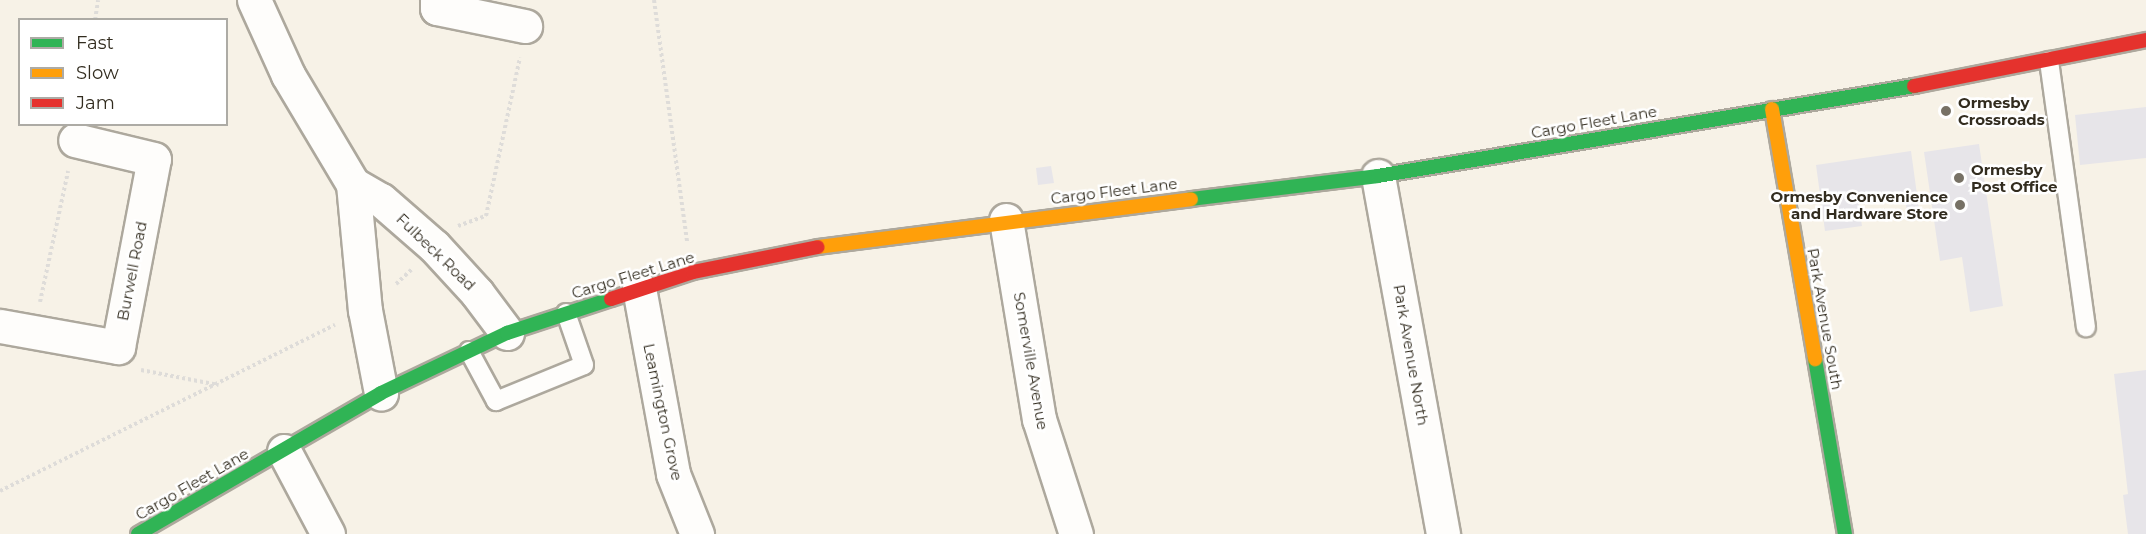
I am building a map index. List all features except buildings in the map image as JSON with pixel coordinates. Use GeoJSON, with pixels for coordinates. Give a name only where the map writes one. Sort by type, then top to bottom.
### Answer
{"type":"FeatureCollection","features":[{"type":"Feature","properties":{"kind":"main road","name":"Cargo Fleet Lane"},"geometry":{"type":"LineString","coordinates":[[138,534],[381,393],[507,333],[693,272],[836,243],[1006,220],[1378,176],[2049,61],[2146,40]]}},
{"type":"Feature","properties":{"kind":"main road","name":"Park Avenue South"},"geometry":{"type":"LineString","coordinates":[[1772,109],[1845,534]]}},
{"type":"Feature","properties":{"kind":"street","name":"Fulbeck Road"},"geometry":{"type":"LineString","coordinates":[[254,0],[288,75],[353,184],[365,310],[381,393]]}},
{"type":"Feature","properties":{"kind":"street"},"geometry":{"type":"LineString","coordinates":[[437,0],[437,8],[525,26]]}},
{"type":"Feature","properties":{"kind":"street","name":"Burwell Road"},"geometry":{"type":"LineString","coordinates":[[75,140],[154,159],[118,347]]}},
{"type":"Feature","properties":{"kind":"street","name":"Park Avenue North"},"geometry":{"type":"LineString","coordinates":[[1378,176],[1443,534]]}},
{"type":"Feature","properties":{"kind":"street","name":"Fulbeck Road"},"geometry":{"type":"LineString","coordinates":[[353,184],[381,200],[434,246],[477,293],[507,333]]}},
{"type":"Feature","properties":{"kind":"street","name":"Somerville Avenue"},"geometry":{"type":"LineString","coordinates":[[1006,220],[1039,419],[1076,534]]}},
{"type":"Feature","properties":{"kind":"street","name":"Leamington Grove"},"geometry":{"type":"LineString","coordinates":[[639,288],[673,474],[697,534]]}},
{"type":"Feature","properties":{"kind":"street"},"geometry":{"type":"LineString","coordinates":[[0,326],[118,347]]}},
{"type":"Feature","properties":{"kind":"street"},"geometry":{"type":"LineString","coordinates":[[284,451],[328,534]]}},
{"type":"Feature","properties":{"kind":"lane"},"geometry":{"type":"LineString","coordinates":[[2049,61],[2086,327]]}},
{"type":"Feature","properties":{"kind":"lane"},"geometry":{"type":"LineString","coordinates":[[469,351],[496,401],[584,365],[566,312]]}},
{"type":"Feature","properties":{"kind":"path"},"geometry":{"type":"LineString","coordinates":[[94,18],[98,0]]}},
{"type":"Feature","properties":{"kind":"path"},"geometry":{"type":"LineString","coordinates":[[654,0],[693,272]]}},
{"type":"Feature","properties":{"kind":"path"},"geometry":{"type":"LineString","coordinates":[[0,492],[219,385],[365,310],[434,246],[444,232],[486,216],[525,26]]}},
{"type":"Feature","properties":{"kind":"path"},"geometry":{"type":"LineString","coordinates":[[33,332],[75,140]]}},
{"type":"Feature","properties":{"kind":"path"},"geometry":{"type":"LineString","coordinates":[[118,347],[114,366],[219,385]]}},
{"type":"Feature","properties":{"kind":"traffic: fast"},"geometry":{"type":"LineString","coordinates":[[1191,199],[1378,176],[1914,86]]}},
{"type":"Feature","properties":{"kind":"traffic: fast"},"geometry":{"type":"LineString","coordinates":[[138,534],[381,393],[507,333],[611,299]]}},
{"type":"Feature","properties":{"kind":"traffic: fast"},"geometry":{"type":"LineString","coordinates":[[1815,359],[1845,534]]}},
{"type":"Feature","properties":{"kind":"traffic: slow"},"geometry":{"type":"LineString","coordinates":[[1772,109],[1815,359]]}},
{"type":"Feature","properties":{"kind":"traffic: slow"},"geometry":{"type":"LineString","coordinates":[[818,247],[1191,199]]}},
{"type":"Feature","properties":{"kind":"traffic: jam"},"geometry":{"type":"LineString","coordinates":[[1914,86],[2146,40]]}},
{"type":"Feature","properties":{"kind":"traffic: jam"},"geometry":{"type":"LineString","coordinates":[[611,299],[693,272],[818,247]]}},
{"type":"Feature","properties":{"kind":"place","name":"Ormesby Crossroads"},"geometry":{"type":"Point","coordinates":[1946,111]}},
{"type":"Feature","properties":{"kind":"place","name":"Ormesby Post Office"},"geometry":{"type":"Point","coordinates":[1959,178]}},
{"type":"Feature","properties":{"kind":"place","name":"Ormesby Convenience and Hardware Store"},"geometry":{"type":"Point","coordinates":[1960,205]}}]}
